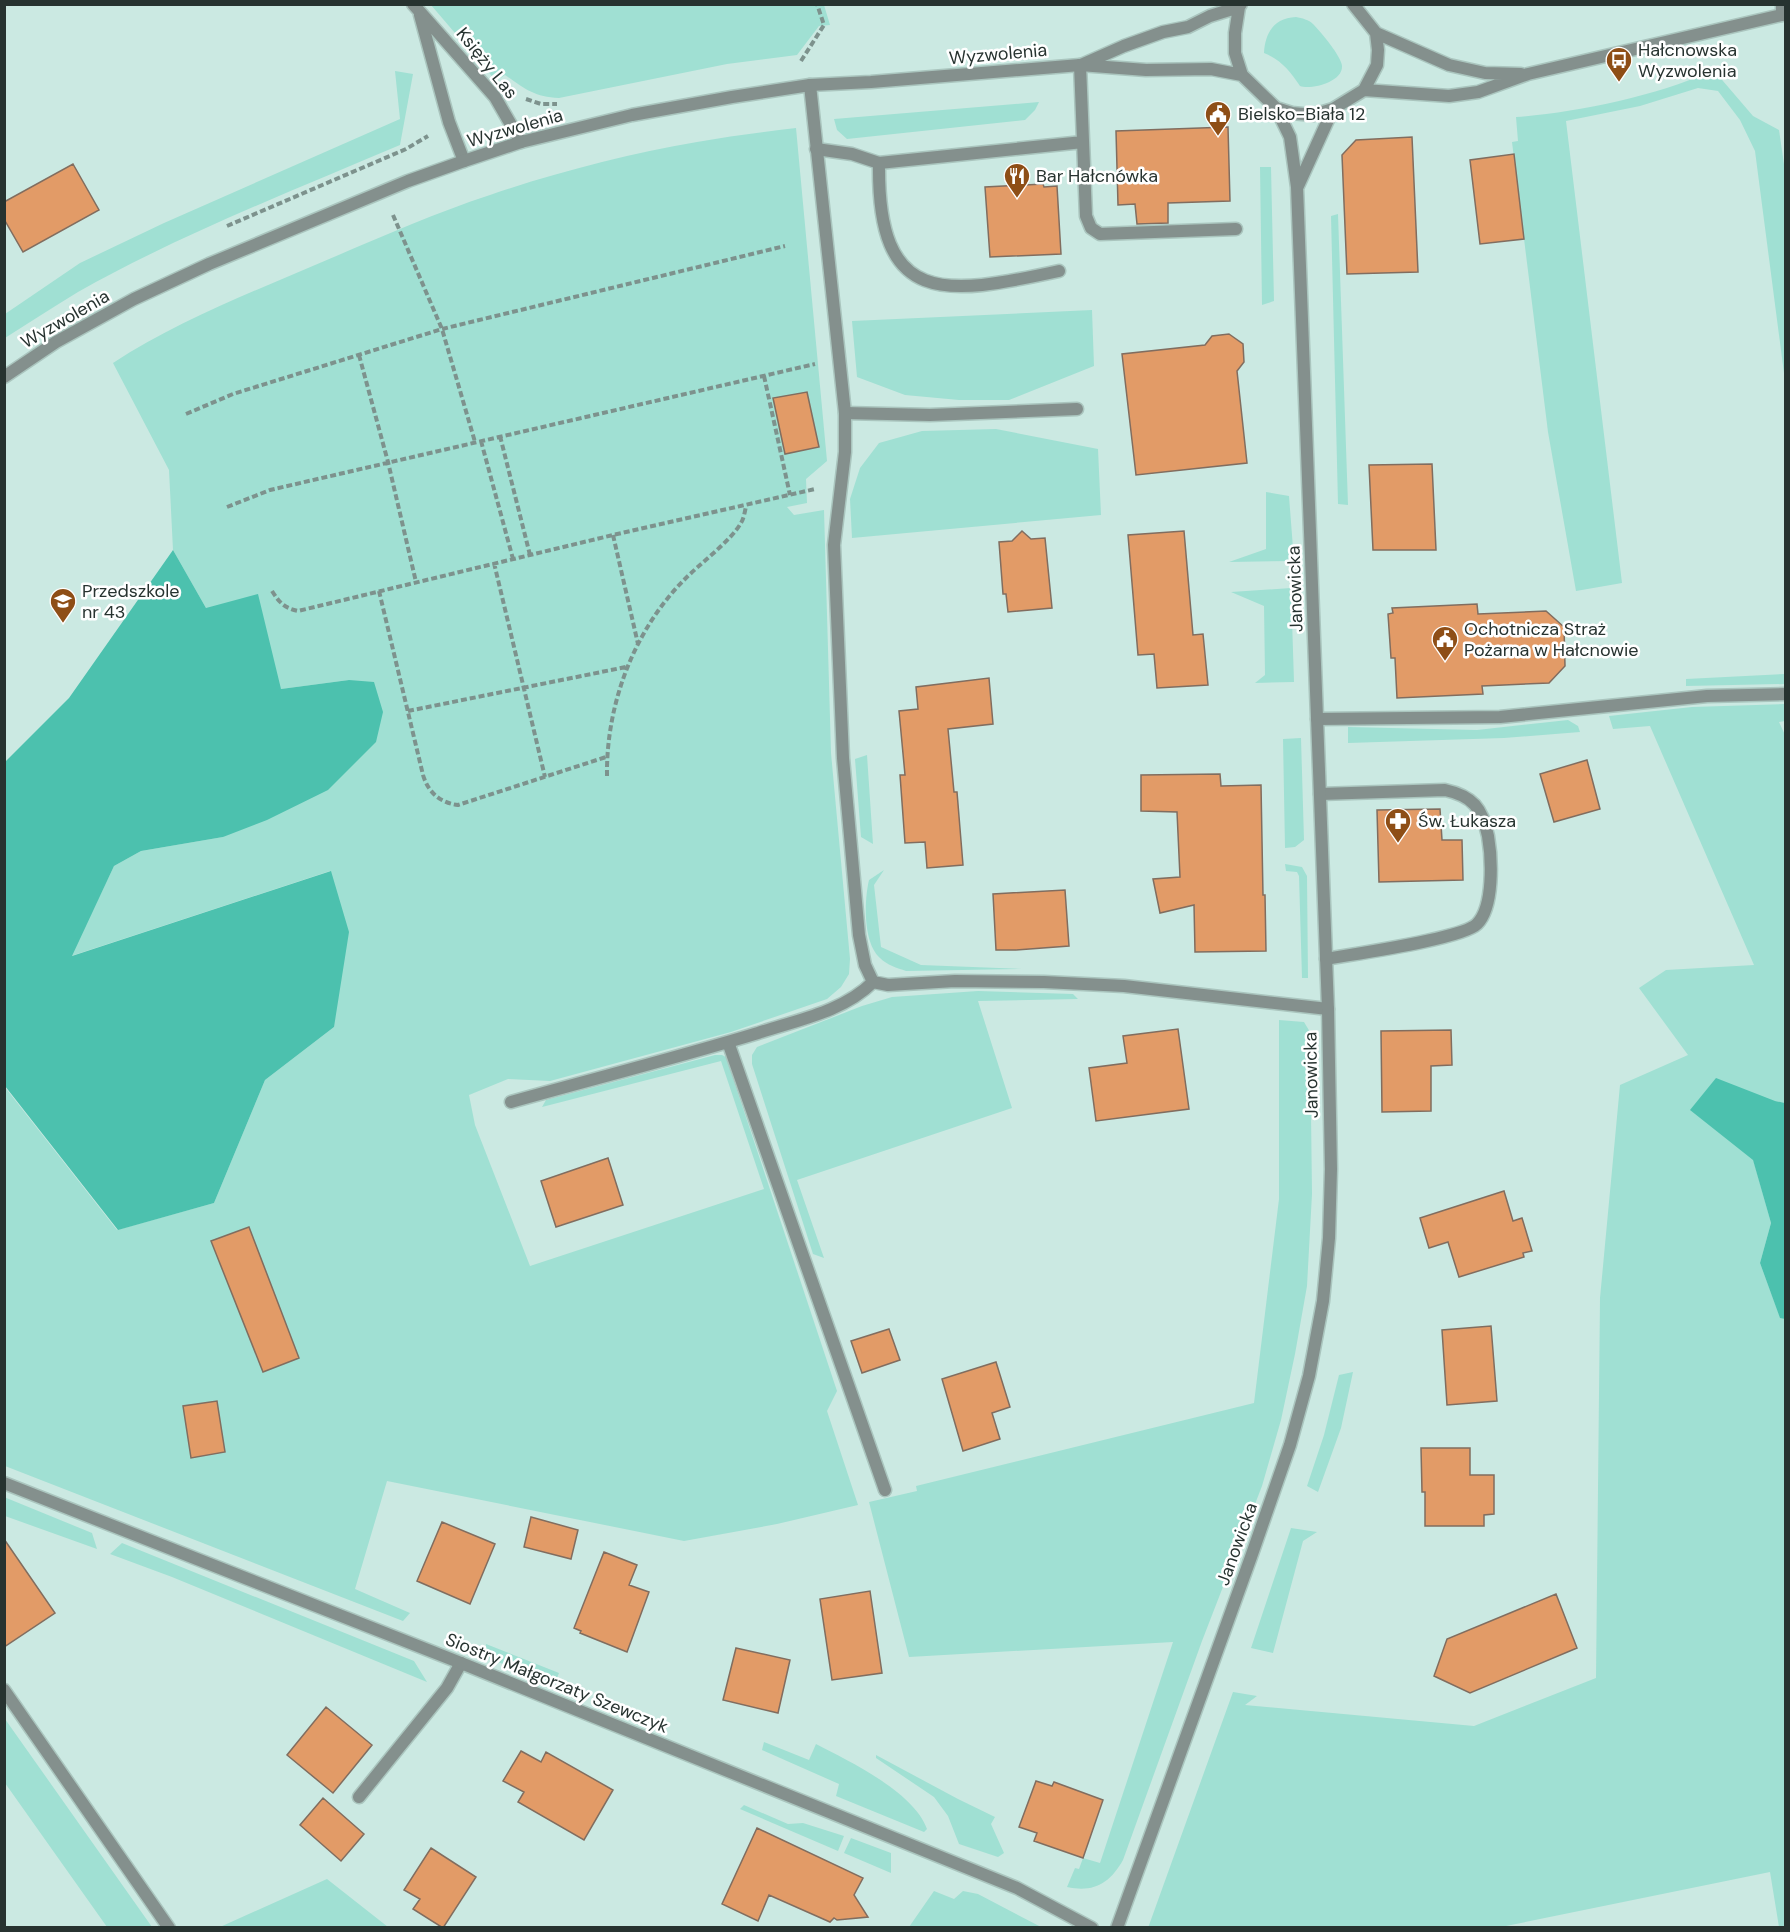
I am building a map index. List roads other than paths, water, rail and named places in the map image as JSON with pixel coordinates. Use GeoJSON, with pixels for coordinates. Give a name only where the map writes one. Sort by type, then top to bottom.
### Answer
{"type":"FeatureCollection","features":[{"type":"Feature","properties":{"kind":"street"},"geometry":{"type":"LineString","coordinates":[[1353,4],[1376,33],[1449,65],[1485,73],[1528,74]]}},
{"type":"Feature","properties":{"kind":"street"},"geometry":{"type":"LineString","coordinates":[[1240,6],[1235,33],[1235,53],[1242,75],[1276,108],[1292,113],[1313,115],[1333,110],[1364,90],[1377,65],[1376,33]]}},
{"type":"Feature","properties":{"kind":"street","name":"Wyzwolenia"},"geometry":{"type":"LineString","coordinates":[[1080,65],[1124,45],[1163,32],[1188,27],[1210,16],[1240,6]]}},
{"type":"Feature","properties":{"kind":"street","name":"Księży Las"},"geometry":{"type":"LineString","coordinates":[[416,8],[495,96],[521,142]]}},
{"type":"Feature","properties":{"kind":"street","name":"Księży Las"},"geometry":{"type":"LineString","coordinates":[[416,8],[464,161]]}},
{"type":"Feature","properties":{"kind":"street"},"geometry":{"type":"LineString","coordinates":[[1364,90],[1449,96],[1478,92],[1528,74],[1783,11]]}},
{"type":"Feature","properties":{"kind":"street"},"geometry":{"type":"LineString","coordinates":[[1080,65],[1086,216],[1091,228],[1100,234],[1236,229]]}},
{"type":"Feature","properties":{"kind":"street","name":"Wyzwolenia"},"geometry":{"type":"LineString","coordinates":[[4,376],[57,342],[134,299],[209,264],[464,161],[521,142],[632,115],[810,85],[881,82],[1080,65],[1146,70],[1211,69],[1242,75]]}},
{"type":"Feature","properties":{"kind":"street"},"geometry":{"type":"LineString","coordinates":[[810,85],[845,413],[846,452],[834,545],[843,758],[859,935],[865,965],[873,982]]}},
{"type":"Feature","properties":{"kind":"street","name":"Janowicka"},"geometry":{"type":"LineString","coordinates":[[1117,1928],[1272,1500],[1305,1394],[1323,1301],[1329,1238],[1331,1169],[1328,1009],[1298,187],[1290,137],[1276,108]]}},
{"type":"Feature","properties":{"kind":"street","name":"Janowicka"},"geometry":{"type":"LineString","coordinates":[[1298,187],[1333,110]]}},
{"type":"Feature","properties":{"kind":"street"},"geometry":{"type":"LineString","coordinates":[[816,149],[852,154],[879,163],[1083,142]]}},
{"type":"Feature","properties":{"kind":"street"},"geometry":{"type":"LineString","coordinates":[[879,163],[882,221],[889,243],[898,260],[909,273],[922,281],[939,285],[970,286],[1015,281],[1059,271]]}},
{"type":"Feature","properties":{"kind":"street"},"geometry":{"type":"LineString","coordinates":[[845,413],[930,415],[1077,409]]}},
{"type":"Feature","properties":{"kind":"street"},"geometry":{"type":"LineString","coordinates":[[1317,719],[1500,717],[1707,696],[1785,694]]}},
{"type":"Feature","properties":{"kind":"street"},"geometry":{"type":"LineString","coordinates":[[1320,795],[1445,790],[1461,793],[1472,801],[1485,823],[1491,870],[1488,898],[1483,916],[1476,926],[1444,938],[1326,959]]}},
{"type":"Feature","properties":{"kind":"street"},"geometry":{"type":"LineString","coordinates":[[873,982],[888,985],[955,981],[1124,986],[1328,1009]]}},
{"type":"Feature","properties":{"kind":"street"},"geometry":{"type":"LineString","coordinates":[[511,1102],[728,1042],[827,1011],[864,991],[873,982]]}},
{"type":"Feature","properties":{"kind":"street"},"geometry":{"type":"LineString","coordinates":[[728,1042],[885,1490]]}},
{"type":"Feature","properties":{"kind":"street","name":"Siostry Małgorzaty Szewczyk"},"geometry":{"type":"LineString","coordinates":[[4,1483],[461,1663],[1017,1888],[1092,1928]]}},
{"type":"Feature","properties":{"kind":"street"},"geometry":{"type":"LineString","coordinates":[[359,1797],[447,1688],[461,1663]]}},
{"type":"Feature","properties":{"kind":"street"},"geometry":{"type":"LineString","coordinates":[[4,1690],[169,1928]]}},
{"type":"Feature","properties":{"kind":"place","name":"Hałcnowska Wyzwolenia"},"geometry":{"type":"Point","coordinates":[1619,83]}},
{"type":"Feature","properties":{"kind":"place","name":"Bielsko-Biała 12"},"geometry":{"type":"Point","coordinates":[1218,137]}},
{"type":"Feature","properties":{"kind":"place","name":"Bar Hałcnówka"},"geometry":{"type":"Point","coordinates":[1017,199]}},
{"type":"Feature","properties":{"kind":"place","name":"Przedszkole nr 43"},"geometry":{"type":"Point","coordinates":[63,624]}},
{"type":"Feature","properties":{"kind":"place","name":"Ochotnicza Straż Pożarna w Hałcnowie"},"geometry":{"type":"Point","coordinates":[1445,662]}},
{"type":"Feature","properties":{"kind":"place","name":"Św. Łukasza"},"geometry":{"type":"Point","coordinates":[1398,844]}}]}
